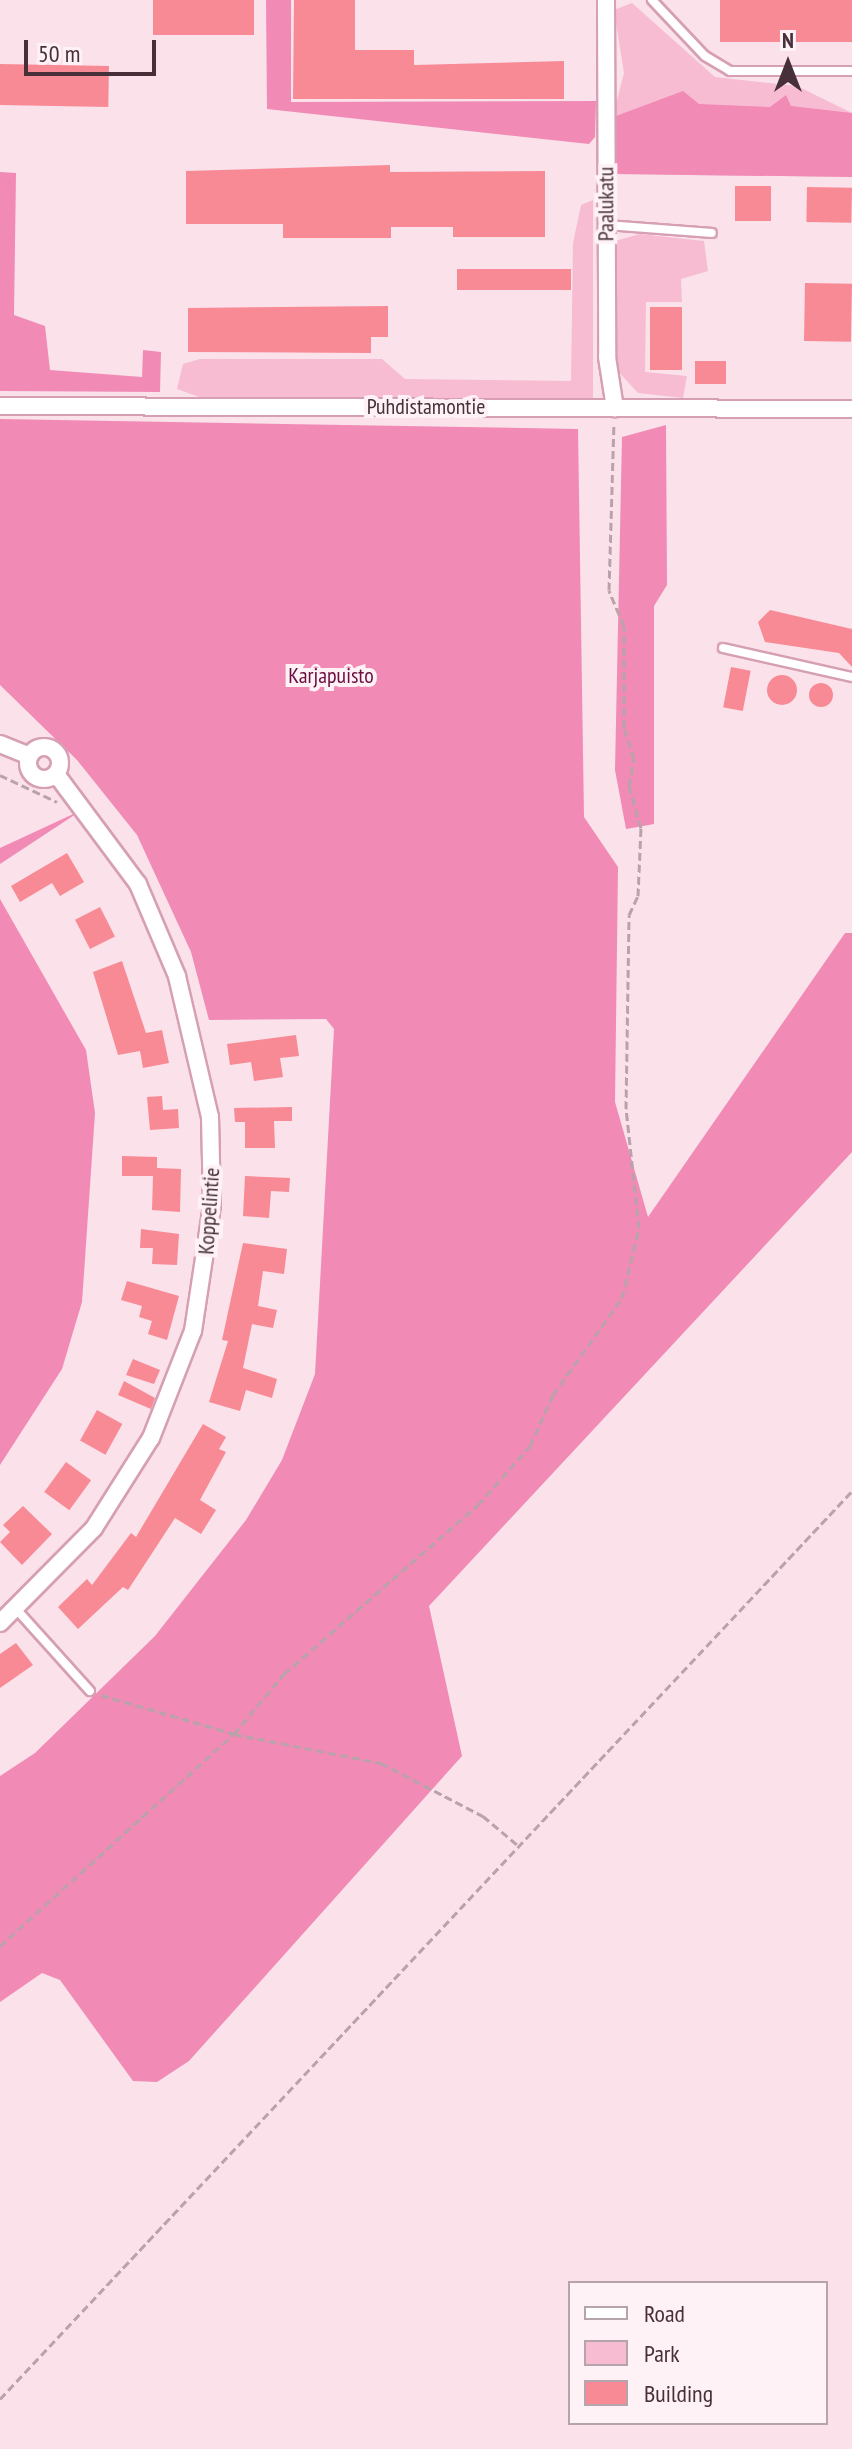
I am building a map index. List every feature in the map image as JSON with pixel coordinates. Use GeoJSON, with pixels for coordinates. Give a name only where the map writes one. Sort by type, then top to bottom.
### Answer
{"type":"FeatureCollection","features":[{"type":"Feature","properties":{"kind":"street","name":"Paalukatu"},"geometry":{"type":"LineString","coordinates":[[606,0],[607,357],[615,408]]}},
{"type":"Feature","properties":{"kind":"street","name":"Puhdistamontie"},"geometry":{"type":"LineString","coordinates":[[0,406],[852,409]]}},
{"type":"Feature","properties":{"kind":"street","name":"Koppelintie"},"geometry":{"type":"LineString","coordinates":[[0,744],[30,756],[38,778],[56,774],[76,794],[138,884],[177,976],[210,1117],[212,1205],[193,1331],[151,1438],[94,1528],[17,1610],[0,1623]]}},
{"type":"Feature","properties":{"kind":"lane"},"geometry":{"type":"LineString","coordinates":[[652,0],[705,56],[730,71],[852,71]]}},
{"type":"Feature","properties":{"kind":"lane"},"geometry":{"type":"LineString","coordinates":[[606,225],[712,233]]}},
{"type":"Feature","properties":{"kind":"lane"},"geometry":{"type":"LineString","coordinates":[[723,648],[852,677]]}},
{"type":"Feature","properties":{"kind":"lane"},"geometry":{"type":"LineString","coordinates":[[17,1610],[90,1691]]}},
{"type":"Feature","properties":{"kind":"path"},"geometry":{"type":"LineString","coordinates":[[0,1946],[234,1734],[284,1674],[478,1505],[530,1446],[553,1395],[622,1298],[639,1228],[626,1109],[629,915],[638,896],[641,828],[629,786],[634,759],[624,728],[624,626],[609,590],[615,408]]}},
{"type":"Feature","properties":{"kind":"path"},"geometry":{"type":"LineString","coordinates":[[0,775],[45,801],[76,794]]}},
{"type":"Feature","properties":{"kind":"path"},"geometry":{"type":"LineString","coordinates":[[0,2399],[852,1491]]}},
{"type":"Feature","properties":{"kind":"path"},"geometry":{"type":"LineString","coordinates":[[90,1691],[234,1734],[381,1763],[483,1816],[520,1847]]}},
{"type":"Feature","properties":{"kind":"green space"},"geometry":{"type":"Polygon","coordinates":[[[266,0],[291,0],[291,102],[596,101],[595,137],[589,144],[267,109],[266,0]]]}},
{"type":"Feature","properties":{"kind":"green space"},"geometry":{"type":"Polygon","coordinates":[[[632,3],[715,77],[797,86],[852,113],[852,177],[617,174],[615,108],[624,73],[614,10],[632,3]]]}},
{"type":"Feature","properties":{"kind":"green space"},"geometry":{"type":"Polygon","coordinates":[[[683,91],[699,104],[770,107],[786,95],[791,106],[852,113],[852,177],[617,174],[616,116],[683,91]]]}},
{"type":"Feature","properties":{"kind":"green space"},"geometry":{"type":"Polygon","coordinates":[[[0,172],[16,173],[14,315],[45,326],[50,370],[142,377],[143,350],[161,352],[160,392],[0,391],[0,172]]]}},
{"type":"Feature","properties":{"kind":"green space"},"geometry":{"type":"Polygon","coordinates":[[[593,200],[593,398],[202,398],[177,389],[183,364],[200,359],[382,359],[405,379],[571,381],[573,243],[581,205],[593,200]]]}},
{"type":"Feature","properties":{"kind":"green space"},"geometry":{"type":"Polygon","coordinates":[[[640,234],[704,241],[708,271],[681,279],[682,302],[646,302],[645,372],[687,376],[683,398],[638,393],[615,368],[615,241],[640,234]]]}},
{"type":"Feature","properties":{"kind":"green space","name":"Karjapuisto"},"geometry":{"type":"Polygon","coordinates":[[[0,419],[578,429],[584,817],[618,867],[615,1102],[648,1217],[845,933],[852,933],[852,1152],[429,1606],[462,1756],[189,2061],[157,2082],[133,2081],[60,1980],[42,1973],[0,2002],[0,1776],[35,1753],[155,1636],[246,1520],[282,1460],[315,1374],[334,1029],[326,1019],[209,1020],[191,952],[137,835],[77,760],[0,685],[0,419]]]}},
{"type":"Feature","properties":{"kind":"green space"},"geometry":{"type":"Polygon","coordinates":[[[666,425],[667,585],[654,606],[654,824],[626,829],[615,770],[622,437],[666,425]]]}},
{"type":"Feature","properties":{"kind":"green space"},"geometry":{"type":"Polygon","coordinates":[[[82,810],[0,864],[0,848],[82,810]]]}},
{"type":"Feature","properties":{"kind":"green space"},"geometry":{"type":"Polygon","coordinates":[[[0,899],[86,1050],[95,1113],[82,1302],[62,1369],[0,1465],[0,899]]]}},
{"type":"Feature","properties":{"kind":"building"},"geometry":{"type":"Polygon","coordinates":[[[153,0],[254,0],[254,35],[153,35],[153,0]]]}},
{"type":"Feature","properties":{"kind":"building"},"geometry":{"type":"Polygon","coordinates":[[[294,0],[355,0],[355,50],[414,50],[414,65],[564,61],[564,99],[293,99],[294,0]]]}},
{"type":"Feature","properties":{"kind":"building"},"geometry":{"type":"Polygon","coordinates":[[[720,0],[852,0],[852,42],[720,42],[720,0]]]}},
{"type":"Feature","properties":{"kind":"building"},"geometry":{"type":"Polygon","coordinates":[[[0,64],[109,66],[108,107],[0,105],[0,64]]]}},
{"type":"Feature","properties":{"kind":"building"},"geometry":{"type":"Polygon","coordinates":[[[390,165],[390,172],[545,171],[545,237],[453,237],[453,227],[391,227],[391,238],[283,238],[283,224],[186,224],[186,171],[390,165]]]}},
{"type":"Feature","properties":{"kind":"building"},"geometry":{"type":"Polygon","coordinates":[[[735,186],[771,186],[771,221],[735,221],[735,186]]]}},
{"type":"Feature","properties":{"kind":"building"},"geometry":{"type":"Polygon","coordinates":[[[807,187],[852,188],[851,223],[806,222],[807,187]]]}},
{"type":"Feature","properties":{"kind":"building"},"geometry":{"type":"Polygon","coordinates":[[[457,269],[571,269],[571,290],[457,290],[457,269]]]}},
{"type":"Feature","properties":{"kind":"building"},"geometry":{"type":"Polygon","coordinates":[[[805,283],[852,284],[851,342],[804,341],[805,283]]]}},
{"type":"Feature","properties":{"kind":"building"},"geometry":{"type":"Polygon","coordinates":[[[388,306],[388,337],[371,337],[371,353],[188,352],[188,308],[388,306]]]}},
{"type":"Feature","properties":{"kind":"building"},"geometry":{"type":"Polygon","coordinates":[[[650,307],[682,307],[682,370],[650,370],[650,307]]]}},
{"type":"Feature","properties":{"kind":"building"},"geometry":{"type":"Polygon","coordinates":[[[695,361],[726,361],[726,384],[695,384],[695,361]]]}},
{"type":"Feature","properties":{"kind":"building"},"geometry":{"type":"Polygon","coordinates":[[[770,610],[852,629],[852,667],[839,653],[765,642],[758,622],[770,610]]]}},
{"type":"Feature","properties":{"kind":"building"},"geometry":{"type":"Polygon","coordinates":[[[731,667],[751,671],[743,711],[723,707],[731,667]]]}},
{"type":"Feature","properties":{"kind":"building"},"geometry":{"type":"Polygon","coordinates":[[[782,675],[793,679],[797,690],[793,701],[782,705],[771,701],[767,690],[771,679],[782,675]]]}},
{"type":"Feature","properties":{"kind":"building"},"geometry":{"type":"Polygon","coordinates":[[[821,683],[830,686],[833,695],[830,704],[821,707],[812,704],[809,695],[812,686],[821,683]]]}},
{"type":"Feature","properties":{"kind":"building"},"geometry":{"type":"Polygon","coordinates":[[[67,853],[84,882],[60,896],[52,883],[20,902],[11,886],[67,853]]]}},
{"type":"Feature","properties":{"kind":"building"},"geometry":{"type":"Polygon","coordinates":[[[100,907],[115,936],[90,949],[75,920],[100,907]]]}},
{"type":"Feature","properties":{"kind":"building"},"geometry":{"type":"Polygon","coordinates":[[[122,961],[146,1033],[162,1030],[169,1063],[143,1068],[140,1051],[118,1055],[93,972],[122,961]]]}},
{"type":"Feature","properties":{"kind":"building"},"geometry":{"type":"Polygon","coordinates":[[[296,1035],[299,1056],[280,1058],[283,1077],[254,1081],[251,1062],[230,1065],[227,1044],[296,1035]]]}},
{"type":"Feature","properties":{"kind":"building"},"geometry":{"type":"Polygon","coordinates":[[[162,1096],[163,1110],[178,1109],[179,1128],[150,1130],[147,1097],[162,1096]]]}},
{"type":"Feature","properties":{"kind":"building"},"geometry":{"type":"Polygon","coordinates":[[[292,1107],[292,1121],[274,1121],[275,1148],[245,1148],[245,1122],[235,1122],[234,1108],[292,1107]]]}},
{"type":"Feature","properties":{"kind":"building"},"geometry":{"type":"Polygon","coordinates":[[[122,1156],[157,1157],[157,1168],[181,1169],[180,1212],[152,1210],[153,1176],[122,1176],[122,1156]]]}},
{"type":"Feature","properties":{"kind":"building"},"geometry":{"type":"Polygon","coordinates":[[[245,1176],[290,1178],[289,1192],[271,1191],[269,1218],[243,1216],[245,1176]]]}},
{"type":"Feature","properties":{"kind":"building"},"geometry":{"type":"Polygon","coordinates":[[[141,1229],[179,1234],[177,1265],[152,1264],[153,1248],[140,1248],[141,1229]]]}},
{"type":"Feature","properties":{"kind":"building"},"geometry":{"type":"Polygon","coordinates":[[[243,1243],[287,1249],[284,1274],[263,1271],[258,1306],[277,1310],[273,1328],[252,1324],[243,1368],[277,1379],[272,1398],[246,1390],[240,1411],[209,1402],[228,1341],[222,1340],[243,1243]]]}},
{"type":"Feature","properties":{"kind":"building"},"geometry":{"type":"Polygon","coordinates":[[[127,1281],[179,1296],[167,1340],[148,1334],[152,1321],[139,1317],[142,1306],[121,1300],[127,1281]]]}},
{"type":"Feature","properties":{"kind":"building"},"geometry":{"type":"Polygon","coordinates":[[[133,1359],[160,1370],[154,1384],[126,1375],[133,1359]]]}},
{"type":"Feature","properties":{"kind":"building"},"geometry":{"type":"Polygon","coordinates":[[[124,1381],[155,1398],[151,1409],[118,1395],[124,1381]]]}},
{"type":"Feature","properties":{"kind":"building"},"geometry":{"type":"Polygon","coordinates":[[[97,1410],[122,1424],[105,1455],[80,1441],[97,1410]]]}},
{"type":"Feature","properties":{"kind":"building"},"geometry":{"type":"Polygon","coordinates":[[[203,1424],[226,1437],[219,1449],[226,1452],[200,1500],[216,1510],[201,1534],[175,1518],[128,1590],[123,1587],[78,1629],[58,1607],[87,1579],[92,1585],[131,1533],[136,1537],[203,1424]]]}},
{"type":"Feature","properties":{"kind":"building"},"geometry":{"type":"Polygon","coordinates":[[[66,1462],[91,1480],[69,1510],[44,1492],[66,1462]]]}},
{"type":"Feature","properties":{"kind":"building"},"geometry":{"type":"Polygon","coordinates":[[[23,1506],[52,1534],[22,1565],[0,1542],[10,1532],[3,1525],[23,1506]]]}},
{"type":"Feature","properties":{"kind":"building"},"geometry":{"type":"Polygon","coordinates":[[[16,1643],[33,1665],[0,1688],[0,1654],[16,1643]]]}}]}
